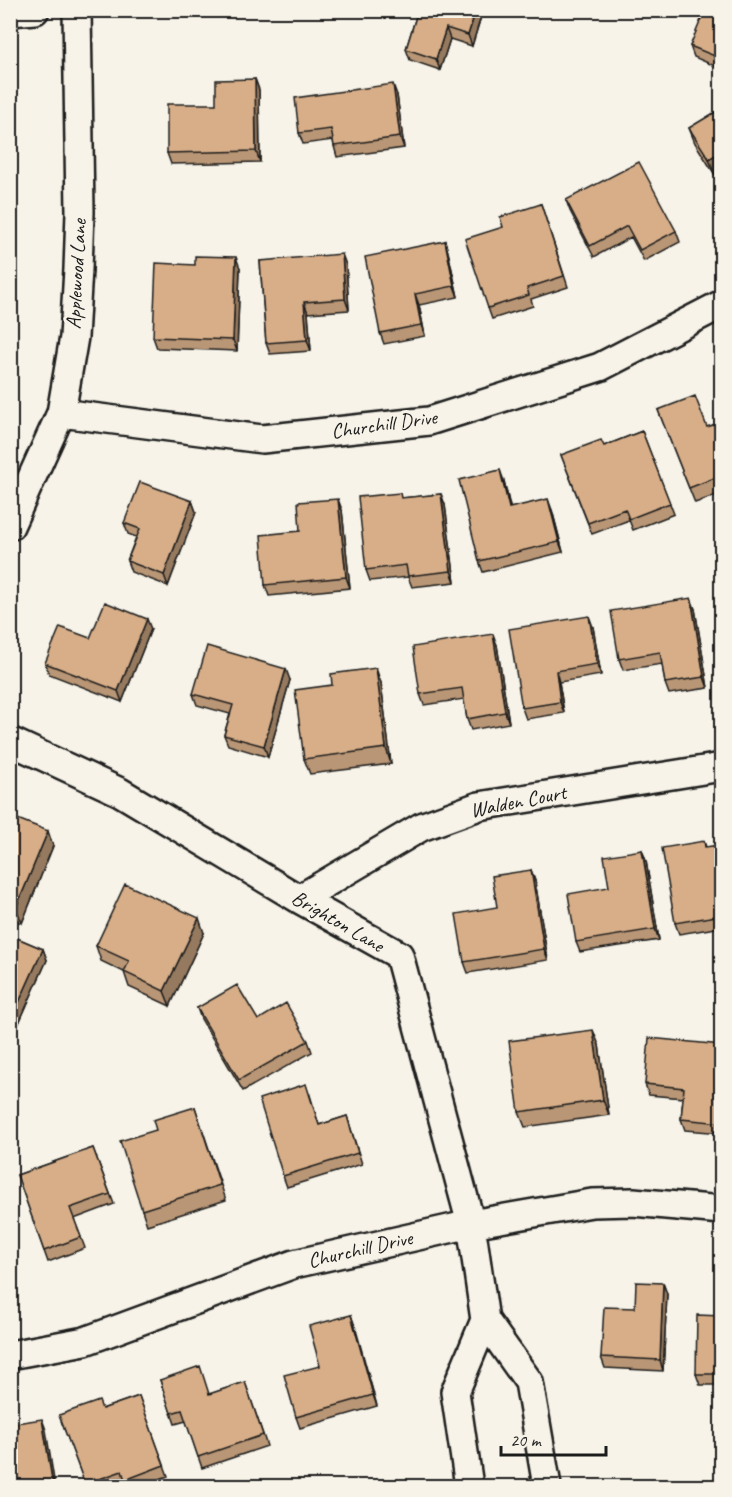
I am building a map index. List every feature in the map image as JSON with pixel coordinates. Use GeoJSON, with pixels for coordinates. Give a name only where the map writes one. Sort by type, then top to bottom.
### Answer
{"type":"FeatureCollection","features":[{"type":"Feature","properties":{"kind":"street"},"geometry":{"type":"LineString","coordinates":[[10,12],[35,10]]}},
{"type":"Feature","properties":{"kind":"street","name":"Applewood Lane"},"geometry":{"type":"LineString","coordinates":[[10,526],[61,412],[74,337],[80,213],[77,10]]}},
{"type":"Feature","properties":{"kind":"street","name":"Churchill Drive"},"geometry":{"type":"LineString","coordinates":[[61,412],[262,439],[429,421],[600,367],[722,304]]}},
{"type":"Feature","properties":{"kind":"street","name":"Brighton Lane"},"geometry":{"type":"LineString","coordinates":[[10,741],[120,792],[299,899],[399,955],[471,1224],[485,1320],[529,1382],[547,1486]]}},
{"type":"Feature","properties":{"kind":"street","name":"Walden Court"},"geometry":{"type":"LineString","coordinates":[[299,899],[421,826],[479,806],[722,766]]}},
{"type":"Feature","properties":{"kind":"street","name":"Churchill Drive"},"geometry":{"type":"LineString","coordinates":[[10,1355],[85,1341],[294,1264],[471,1224],[592,1203],[633,1202],[722,1210]]}},
{"type":"Feature","properties":{"kind":"street"},"geometry":{"type":"LineString","coordinates":[[470,1486],[455,1392],[485,1320]]}},
{"type":"Feature","properties":{"kind":"building"},"geometry":{"type":"Polygon","coordinates":[[[418,10],[476,10],[468,35],[446,28],[436,59],[406,49],[418,10]]]}},
{"type":"Feature","properties":{"kind":"building"},"geometry":{"type":"Polygon","coordinates":[[[705,10],[722,10],[722,59],[690,46],[705,10]]]}},
{"type":"Feature","properties":{"kind":"building"},"geometry":{"type":"Polygon","coordinates":[[[255,79],[256,151],[167,153],[167,104],[216,104],[216,80],[255,79]]]}},
{"type":"Feature","properties":{"kind":"building"},"geometry":{"type":"Polygon","coordinates":[[[393,84],[400,137],[334,146],[331,129],[299,133],[295,98],[393,84]]]}},
{"type":"Feature","properties":{"kind":"building"},"geometry":{"type":"Polygon","coordinates":[[[722,108],[722,161],[717,154],[709,159],[689,128],[722,108]]]}},
{"type":"Feature","properties":{"kind":"building"},"geometry":{"type":"Polygon","coordinates":[[[639,162],[676,231],[640,250],[627,226],[590,246],[566,200],[639,162]]]}},
{"type":"Feature","properties":{"kind":"building"},"geometry":{"type":"Polygon","coordinates":[[[541,204],[564,276],[527,288],[529,295],[488,308],[465,239],[503,227],[500,217],[541,204]]]}},
{"type":"Feature","properties":{"kind":"building"},"geometry":{"type":"Polygon","coordinates":[[[445,241],[454,286],[415,294],[421,325],[380,333],[365,257],[445,241]]]}},
{"type":"Feature","properties":{"kind":"building"},"geometry":{"type":"Polygon","coordinates":[[[342,254],[345,299],[304,302],[307,340],[266,343],[260,261],[342,254]]]}},
{"type":"Feature","properties":{"kind":"building"},"geometry":{"type":"Polygon","coordinates":[[[195,256],[236,257],[233,340],[153,337],[156,263],[195,265],[195,256]]]}},
{"type":"Feature","properties":{"kind":"building"},"geometry":{"type":"Polygon","coordinates":[[[695,396],[707,427],[722,422],[722,475],[689,488],[658,410],[695,396]]]}},
{"type":"Feature","properties":{"kind":"building"},"geometry":{"type":"Polygon","coordinates":[[[642,431],[670,503],[629,519],[625,509],[588,523],[561,455],[601,440],[604,446],[642,431]]]}},
{"type":"Feature","properties":{"kind":"building"},"geometry":{"type":"Polygon","coordinates":[[[500,470],[509,508],[548,499],[559,542],[479,561],[459,480],[500,470]]]}},
{"type":"Feature","properties":{"kind":"building"},"geometry":{"type":"Polygon","coordinates":[[[140,482],[192,501],[164,575],[127,561],[140,529],[124,523],[140,482]]]}},
{"type":"Feature","properties":{"kind":"building"},"geometry":{"type":"Polygon","coordinates":[[[400,493],[401,498],[441,494],[451,571],[408,576],[406,565],[366,570],[358,497],[400,493]]]}},
{"type":"Feature","properties":{"kind":"building"},"geometry":{"type":"Polygon","coordinates":[[[338,499],[346,577],[265,585],[261,535],[300,531],[298,502],[338,499]]]}},
{"type":"Feature","properties":{"kind":"building"},"geometry":{"type":"Polygon","coordinates":[[[722,553],[722,603],[720,603],[714,554],[722,553]]]}},
{"type":"Feature","properties":{"kind":"building"},"geometry":{"type":"Polygon","coordinates":[[[691,598],[704,677],[665,683],[660,652],[619,659],[611,611],[691,598]]]}},
{"type":"Feature","properties":{"kind":"building"},"geometry":{"type":"Polygon","coordinates":[[[105,602],[147,619],[118,691],[45,663],[60,627],[90,638],[105,602]]]}},
{"type":"Feature","properties":{"kind":"building"},"geometry":{"type":"Polygon","coordinates":[[[589,616],[597,664],[556,671],[560,702],[522,708],[509,629],[589,616]]]}},
{"type":"Feature","properties":{"kind":"building"},"geometry":{"type":"Polygon","coordinates":[[[493,634],[505,712],[467,719],[462,688],[420,694],[413,647],[493,634]]]}},
{"type":"Feature","properties":{"kind":"building"},"geometry":{"type":"Polygon","coordinates":[[[207,646],[286,669],[264,746],[224,735],[233,705],[193,694],[207,646]]]}},
{"type":"Feature","properties":{"kind":"building"},"geometry":{"type":"Polygon","coordinates":[[[376,668],[386,748],[304,759],[295,690],[332,685],[331,674],[376,668]]]}},
{"type":"Feature","properties":{"kind":"building"},"geometry":{"type":"Polygon","coordinates":[[[10,816],[48,831],[16,908],[10,906],[10,816]]]}},
{"type":"Feature","properties":{"kind":"building"},"geometry":{"type":"Polygon","coordinates":[[[704,841],[705,847],[722,845],[722,915],[675,923],[662,848],[704,841]]]}},
{"type":"Feature","properties":{"kind":"building"},"geometry":{"type":"Polygon","coordinates":[[[642,850],[655,929],[576,942],[568,894],[609,887],[604,856],[642,850]]]}},
{"type":"Feature","properties":{"kind":"building"},"geometry":{"type":"Polygon","coordinates":[[[531,870],[544,949],[464,962],[456,914],[497,907],[492,876],[531,870]]]}},
{"type":"Feature","properties":{"kind":"building"},"geometry":{"type":"Polygon","coordinates":[[[125,884],[199,918],[164,991],[124,972],[129,961],[96,946],[125,884]]]}},
{"type":"Feature","properties":{"kind":"building"},"geometry":{"type":"Polygon","coordinates":[[[10,935],[43,949],[10,1022],[10,935]]]}},
{"type":"Feature","properties":{"kind":"building"},"geometry":{"type":"Polygon","coordinates":[[[237,985],[258,1020],[286,1003],[308,1041],[239,1080],[197,1008],[237,985]]]}},
{"type":"Feature","properties":{"kind":"building"},"geometry":{"type":"Polygon","coordinates":[[[593,1030],[603,1100],[519,1112],[509,1041],[593,1030]]]}},
{"type":"Feature","properties":{"kind":"building"},"geometry":{"type":"Polygon","coordinates":[[[649,1038],[722,1045],[722,1123],[681,1119],[684,1088],[645,1084],[649,1038]]]}},
{"type":"Feature","properties":{"kind":"building"},"geometry":{"type":"Polygon","coordinates":[[[306,1084],[319,1125],[347,1116],[358,1153],[283,1176],[259,1099],[306,1084]]]}},
{"type":"Feature","properties":{"kind":"building"},"geometry":{"type":"Polygon","coordinates":[[[195,1107],[220,1185],[142,1210],[120,1141],[156,1130],[153,1120],[195,1107]]]}},
{"type":"Feature","properties":{"kind":"building"},"geometry":{"type":"Polygon","coordinates":[[[93,1148],[110,1194],[70,1208],[81,1237],[44,1251],[17,1175],[93,1148]]]}},
{"type":"Feature","properties":{"kind":"building"},"geometry":{"type":"Polygon","coordinates":[[[636,1282],[663,1283],[660,1360],[601,1357],[604,1307],[635,1308],[636,1282]]]}},
{"type":"Feature","properties":{"kind":"building"},"geometry":{"type":"Polygon","coordinates":[[[351,1315],[373,1395],[296,1417],[284,1375],[320,1366],[309,1326],[351,1315]]]}},
{"type":"Feature","properties":{"kind":"building"},"geometry":{"type":"Polygon","coordinates":[[[697,1315],[722,1316],[722,1374],[696,1374],[697,1315]]]}},
{"type":"Feature","properties":{"kind":"building"},"geometry":{"type":"Polygon","coordinates":[[[200,1366],[209,1394],[245,1382],[263,1435],[198,1457],[182,1410],[171,1413],[160,1380],[200,1366]]]}},
{"type":"Feature","properties":{"kind":"building"},"geometry":{"type":"Polygon","coordinates":[[[139,1396],[164,1465],[125,1480],[122,1471],[85,1484],[59,1415],[99,1401],[102,1409],[139,1396]]]}},
{"type":"Feature","properties":{"kind":"building"},"geometry":{"type":"Polygon","coordinates":[[[42,1419],[53,1486],[10,1486],[10,1424],[42,1419]]]}}]}
